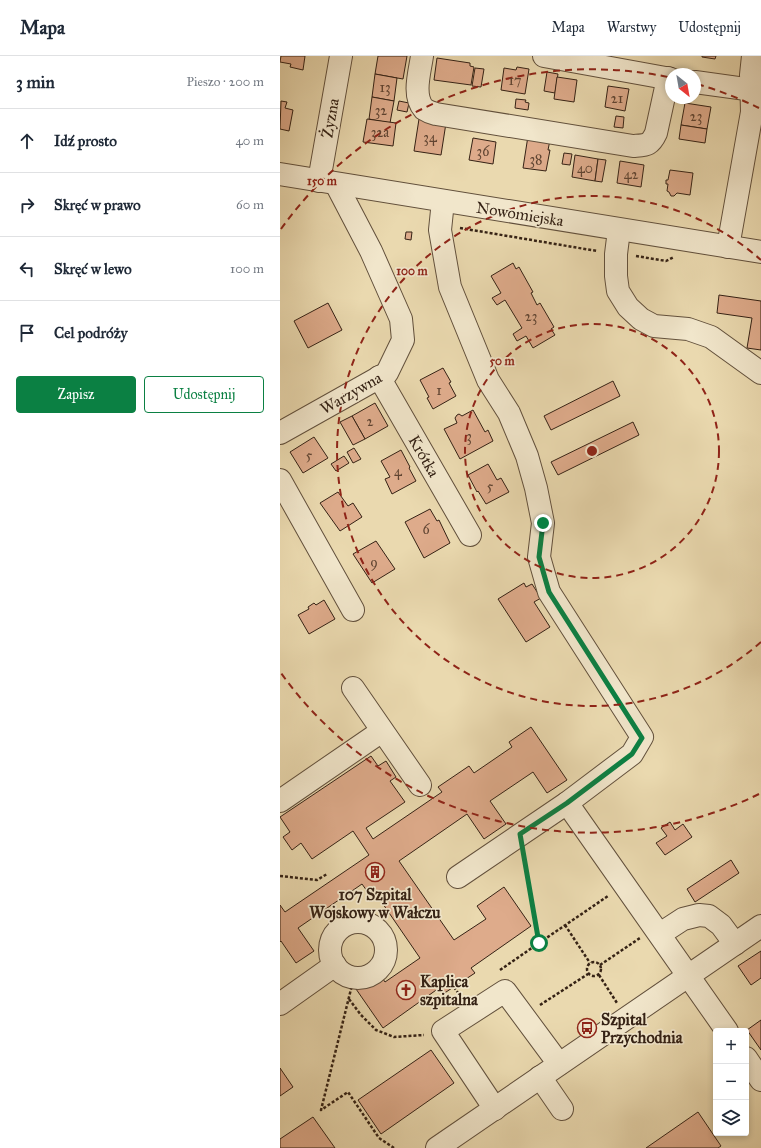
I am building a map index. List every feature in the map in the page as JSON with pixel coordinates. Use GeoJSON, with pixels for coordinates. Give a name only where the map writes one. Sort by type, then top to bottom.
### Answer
{"type":"FeatureCollection","features":[{"type":"Feature","properties":{"kind":"street","name":"Żyzna"},"geometry":{"type":"LineString","coordinates":[[327,182],[341,56]]}},
{"type":"Feature","properties":{"kind":"street"},"geometry":{"type":"LineString","coordinates":[[422,56],[417,94],[420,103],[425,110],[436,114],[633,146],[647,145],[652,141],[656,133],[665,98]]}},
{"type":"Feature","properties":{"kind":"street"},"geometry":{"type":"LineString","coordinates":[[544,56],[594,60],[665,78]]}},
{"type":"Feature","properties":{"kind":"street"},"geometry":{"type":"LineString","coordinates":[[728,247],[756,91],[751,75],[753,56]]}},
{"type":"Feature","properties":{"kind":"street"},"geometry":{"type":"LineString","coordinates":[[701,83],[756,91]]}},
{"type":"Feature","properties":{"kind":"street","name":"Nowomiejska"},"geometry":{"type":"LineString","coordinates":[[280,174],[761,252]]}},
{"type":"Feature","properties":{"kind":"street","name":"Warzywna"},"geometry":{"type":"LineString","coordinates":[[280,433],[387,373],[403,340],[400,319],[371,251],[327,182]]}},
{"type":"Feature","properties":{"kind":"street"},"geometry":{"type":"LineString","coordinates":[[444,201],[440,230],[450,287],[488,380],[508,413],[527,456],[536,488],[543,523],[539,557],[549,592],[642,738],[632,754],[567,803],[458,877]]}},
{"type":"Feature","properties":{"kind":"street"},"geometry":{"type":"LineString","coordinates":[[619,230],[616,254],[616,276],[618,291],[628,307],[641,319],[654,326],[688,329],[711,337],[761,373]]}},
{"type":"Feature","properties":{"kind":"street","name":"Krótka"},"geometry":{"type":"LineString","coordinates":[[379,377],[470,535]]}},
{"type":"Feature","properties":{"kind":"street"},"geometry":{"type":"LineString","coordinates":[[280,480],[353,610]]}},
{"type":"Feature","properties":{"kind":"street"},"geometry":{"type":"LineString","coordinates":[[353,688],[420,785]]}},
{"type":"Feature","properties":{"kind":"street"},"geometry":{"type":"LineString","coordinates":[[280,802],[382,731]]}},
{"type":"Feature","properties":{"kind":"street"},"geometry":{"type":"LineString","coordinates":[[567,803],[725,1028]]}},
{"type":"Feature","properties":{"kind":"street"},"geometry":{"type":"LineString","coordinates":[[658,931],[683,919],[699,915],[709,916],[721,925],[735,944]]}},
{"type":"Feature","properties":{"kind":"street"},"geometry":{"type":"LineString","coordinates":[[355,921],[365,922],[374,926],[381,932],[387,950],[385,960],[380,968],[373,974],[363,977],[352,988],[346,975],[335,965],[331,956],[330,947],[332,937],[346,924],[355,921]]}},
{"type":"Feature","properties":{"kind":"street"},"geometry":{"type":"LineString","coordinates":[[437,1148],[761,926]]}},
{"type":"Feature","properties":{"kind":"street"},"geometry":{"type":"LineString","coordinates":[[280,1004],[335,965]]}},
{"type":"Feature","properties":{"kind":"street"},"geometry":{"type":"LineString","coordinates":[[495,1109],[443,1031],[505,991],[559,1064]]}},
{"type":"Feature","properties":{"kind":"street"},"geometry":{"type":"LineString","coordinates":[[749,1062],[761,1080]]}},
{"type":"Feature","properties":{"kind":"street"},"geometry":{"type":"LineString","coordinates":[[540,1077],[562,1109]]}},
{"type":"Feature","properties":{"kind":"path"},"geometry":{"type":"LineString","coordinates":[[520,834],[539,943]]}},
{"type":"Feature","properties":{"kind":"path"},"geometry":{"type":"LineString","coordinates":[[280,876],[317,880],[327,874]]}},
{"type":"Feature","properties":{"kind":"path"},"geometry":{"type":"LineString","coordinates":[[500,970],[624,884]]}},
{"type":"Feature","properties":{"kind":"path"},"geometry":{"type":"LineString","coordinates":[[565,925],[590,963]]}},
{"type":"Feature","properties":{"kind":"path"},"geometry":{"type":"LineString","coordinates":[[600,965],[658,931]]}},
{"type":"Feature","properties":{"kind":"path"},"geometry":{"type":"LineString","coordinates":[[590,963],[594,962],[600,965]]}},
{"type":"Feature","properties":{"kind":"path"},"geometry":{"type":"LineString","coordinates":[[588,974],[587,968],[590,963]]}},
{"type":"Feature","properties":{"kind":"path"},"geometry":{"type":"LineString","coordinates":[[599,975],[601,970],[600,965]]}},
{"type":"Feature","properties":{"kind":"path"},"geometry":{"type":"LineString","coordinates":[[588,974],[594,977],[599,975]]}},
{"type":"Feature","properties":{"kind":"path"},"geometry":{"type":"LineString","coordinates":[[524,1016],[588,974]]}},
{"type":"Feature","properties":{"kind":"path"},"geometry":{"type":"LineString","coordinates":[[599,975],[627,1018]]}},
{"type":"Feature","properties":{"kind":"path"},"geometry":{"type":"LineString","coordinates":[[454,987],[461,998]]}},
{"type":"Feature","properties":{"kind":"path"},"geometry":{"type":"LineString","coordinates":[[352,988],[361,1015],[376,1030],[394,1038],[405,1037]]}},
{"type":"Feature","properties":{"kind":"path"},"geometry":{"type":"LineString","coordinates":[[352,988],[321,1110],[348,1092],[380,1138],[394,1148]]}},
{"type":"Feature","properties":{"kind":"building"},"geometry":{"type":"Polygon","coordinates":[[[281,56],[305,56],[303,70],[290,67],[291,64],[280,62],[281,56]]]}},
{"type":"Feature","properties":{"kind":"building"},"geometry":{"type":"Polygon","coordinates":[[[378,56],[407,56],[403,79],[375,74],[378,56]]]}},
{"type":"Feature","properties":{"kind":"building"},"geometry":{"type":"Polygon","coordinates":[[[702,56],[716,56],[715,59],[702,56]]]}},
{"type":"Feature","properties":{"kind":"building"},"geometry":{"type":"Polygon","coordinates":[[[437,58],[470,63],[470,66],[474,67],[471,85],[434,80],[437,58]]]}},
{"type":"Feature","properties":{"kind":"building"},"geometry":{"type":"Polygon","coordinates":[[[517,67],[529,69],[525,94],[501,90],[504,68],[516,70],[517,67]]]}},
{"type":"Feature","properties":{"kind":"building"},"geometry":{"type":"Polygon","coordinates":[[[475,68],[484,69],[481,87],[472,86],[475,68]]]}},
{"type":"Feature","properties":{"kind":"building"},"geometry":{"type":"Polygon","coordinates":[[[547,72],[558,74],[555,93],[544,91],[547,72]]]}},
{"type":"Feature","properties":{"kind":"building"},"geometry":{"type":"Polygon","coordinates":[[[375,74],[397,78],[394,101],[372,97],[375,74]]]}},
{"type":"Feature","properties":{"kind":"building"},"geometry":{"type":"Polygon","coordinates":[[[557,77],[577,80],[574,102],[554,99],[557,77]]]}},
{"type":"Feature","properties":{"kind":"building"},"geometry":{"type":"Polygon","coordinates":[[[608,86],[629,89],[625,111],[605,107],[608,86]]]}},
{"type":"Feature","properties":{"kind":"building"},"geometry":{"type":"Polygon","coordinates":[[[372,97],[394,101],[390,123],[369,119],[372,97]]]}},
{"type":"Feature","properties":{"kind":"building"},"geometry":{"type":"Polygon","coordinates":[[[516,99],[526,100],[525,102],[529,103],[528,110],[515,108],[516,99]]]}},
{"type":"Feature","properties":{"kind":"building"},"geometry":{"type":"Polygon","coordinates":[[[281,101],[287,102],[285,108],[293,110],[289,131],[280,129],[281,101]]]}},
{"type":"Feature","properties":{"kind":"building"},"geometry":{"type":"Polygon","coordinates":[[[399,101],[409,103],[407,112],[397,110],[399,101]]]}},
{"type":"Feature","properties":{"kind":"building"},"geometry":{"type":"Polygon","coordinates":[[[685,104],[711,107],[707,129],[681,125],[685,104]]]}},
{"type":"Feature","properties":{"kind":"building"},"geometry":{"type":"Polygon","coordinates":[[[616,116],[624,117],[623,128],[614,127],[616,116]]]}},
{"type":"Feature","properties":{"kind":"building"},"geometry":{"type":"Polygon","coordinates":[[[367,119],[396,123],[393,146],[363,142],[367,119]]]}},
{"type":"Feature","properties":{"kind":"building"},"geometry":{"type":"Polygon","coordinates":[[[419,119],[446,123],[441,155],[414,151],[419,119]]]}},
{"type":"Feature","properties":{"kind":"building"},"geometry":{"type":"Polygon","coordinates":[[[681,125],[707,129],[705,143],[679,139],[681,125]]]}},
{"type":"Feature","properties":{"kind":"building"},"geometry":{"type":"Polygon","coordinates":[[[528,136],[550,140],[548,150],[550,150],[546,171],[523,168],[528,136]]]}},
{"type":"Feature","properties":{"kind":"building"},"geometry":{"type":"Polygon","coordinates":[[[473,138],[496,142],[493,164],[469,160],[473,138]]]}},
{"type":"Feature","properties":{"kind":"building"},"geometry":{"type":"Polygon","coordinates":[[[564,153],[572,154],[570,165],[562,164],[564,153]]]}},
{"type":"Feature","properties":{"kind":"building"},"geometry":{"type":"Polygon","coordinates":[[[575,155],[598,159],[595,181],[572,177],[575,155]]]}},
{"type":"Feature","properties":{"kind":"building"},"geometry":{"type":"Polygon","coordinates":[[[598,159],[606,160],[602,182],[595,181],[598,159]]]}},
{"type":"Feature","properties":{"kind":"building"},"geometry":{"type":"Polygon","coordinates":[[[620,161],[644,165],[641,187],[617,183],[620,161]]]}},
{"type":"Feature","properties":{"kind":"building"},"geometry":{"type":"Polygon","coordinates":[[[670,170],[693,173],[690,195],[677,193],[674,196],[671,196],[667,191],[668,184],[666,184],[666,180],[668,180],[670,170]]]}},
{"type":"Feature","properties":{"kind":"building"},"geometry":{"type":"Polygon","coordinates":[[[406,232],[412,232],[411,240],[405,239],[406,232]]]}},
{"type":"Feature","properties":{"kind":"building"},"geometry":{"type":"Polygon","coordinates":[[[513,263],[516,269],[519,267],[533,292],[531,293],[537,305],[540,303],[554,327],[551,329],[555,335],[533,348],[526,336],[517,341],[513,334],[522,328],[505,300],[497,305],[492,298],[501,293],[491,276],[513,263]]]}},
{"type":"Feature","properties":{"kind":"building"},"geometry":{"type":"Polygon","coordinates":[[[719,295],[761,301],[761,350],[747,348],[752,318],[717,313],[719,295]]]}},
{"type":"Feature","properties":{"kind":"building"},"geometry":{"type":"Polygon","coordinates":[[[328,303],[342,330],[308,348],[294,321],[328,303]]]}},
{"type":"Feature","properties":{"kind":"building"},"geometry":{"type":"Polygon","coordinates":[[[443,368],[451,382],[449,383],[456,396],[433,409],[427,398],[429,397],[420,380],[443,368]]]}},
{"type":"Feature","properties":{"kind":"building"},"geometry":{"type":"Polygon","coordinates":[[[613,381],[620,396],[551,430],[544,416],[613,381]]]}},
{"type":"Feature","properties":{"kind":"building"},"geometry":{"type":"Polygon","coordinates":[[[375,403],[388,426],[365,439],[352,416],[375,403]]]}},
{"type":"Feature","properties":{"kind":"building"},"geometry":{"type":"Polygon","coordinates":[[[473,410],[485,432],[488,430],[493,441],[460,459],[444,429],[457,423],[455,418],[457,415],[459,414],[462,416],[473,410]]]}},
{"type":"Feature","properties":{"kind":"building"},"geometry":{"type":"Polygon","coordinates":[[[352,416],[365,439],[353,445],[340,422],[352,416]]]}},
{"type":"Feature","properties":{"kind":"building"},"geometry":{"type":"Polygon","coordinates":[[[633,422],[639,435],[558,475],[551,462],[633,422]]]}},
{"type":"Feature","properties":{"kind":"building"},"geometry":{"type":"Polygon","coordinates":[[[314,437],[328,458],[303,473],[290,452],[314,437]]]}},
{"type":"Feature","properties":{"kind":"building"},"geometry":{"type":"Polygon","coordinates":[[[354,448],[361,459],[353,463],[347,452],[354,448]]]}},
{"type":"Feature","properties":{"kind":"building"},"geometry":{"type":"Polygon","coordinates":[[[401,450],[416,481],[392,494],[385,479],[390,477],[381,461],[401,450]]]}},
{"type":"Feature","properties":{"kind":"building"},"geometry":{"type":"Polygon","coordinates":[[[344,456],[349,463],[336,471],[331,464],[344,456]]]}},
{"type":"Feature","properties":{"kind":"building"},"geometry":{"type":"Polygon","coordinates":[[[488,464],[497,480],[501,478],[509,492],[486,504],[478,491],[477,492],[468,475],[488,464]]]}},
{"type":"Feature","properties":{"kind":"building"},"geometry":{"type":"Polygon","coordinates":[[[338,492],[348,506],[353,503],[362,517],[340,531],[320,503],[338,492]]]}},
{"type":"Feature","properties":{"kind":"building"},"geometry":{"type":"Polygon","coordinates":[[[430,509],[437,521],[439,520],[450,543],[424,558],[405,522],[430,509]]]}},
{"type":"Feature","properties":{"kind":"building"},"geometry":{"type":"Polygon","coordinates":[[[376,541],[395,569],[372,583],[353,554],[376,541]]]}},
{"type":"Feature","properties":{"kind":"building"},"geometry":{"type":"Polygon","coordinates":[[[524,583],[526,587],[532,584],[541,598],[534,602],[550,627],[526,642],[498,599],[524,583]]]}},
{"type":"Feature","properties":{"kind":"building"},"geometry":{"type":"Polygon","coordinates":[[[324,600],[335,619],[309,634],[298,615],[309,609],[308,607],[314,603],[316,605],[324,600]]]}},
{"type":"Feature","properties":{"kind":"building","name":"107 Szpital Wojskowy w Wałczu"},"geometry":{"type":"Polygon","coordinates":[[[531,727],[567,780],[547,793],[533,772],[490,801],[506,824],[484,839],[467,814],[399,861],[454,940],[486,919],[477,906],[504,887],[531,926],[471,968],[475,973],[443,994],[439,988],[383,1028],[356,989],[379,973],[385,982],[420,958],[372,888],[367,891],[362,884],[298,928],[314,951],[296,963],[281,941],[280,942],[280,905],[285,912],[369,855],[353,831],[312,859],[301,843],[292,850],[283,837],[290,832],[280,817],[371,756],[378,766],[386,761],[396,777],[390,781],[405,802],[366,828],[373,839],[442,792],[438,787],[469,766],[474,773],[512,747],[509,742],[531,727]]]}},
{"type":"Feature","properties":{"kind":"building"},"geometry":{"type":"Polygon","coordinates":[[[670,822],[675,830],[683,824],[692,837],[665,855],[656,843],[667,836],[661,828],[670,822]]]}},
{"type":"Feature","properties":{"kind":"building"},"geometry":{"type":"Polygon","coordinates":[[[731,860],[739,873],[695,902],[687,889],[731,860]]]}},
{"type":"Feature","properties":{"kind":"building"},"geometry":{"type":"Polygon","coordinates":[[[761,951],[761,978],[751,985],[738,966],[761,951]]]}},
{"type":"Feature","properties":{"kind":"building"},"geometry":{"type":"Polygon","coordinates":[[[761,1020],[761,1050],[749,1033],[749,1029],[761,1020]]]}},
{"type":"Feature","properties":{"kind":"building"},"geometry":{"type":"Polygon","coordinates":[[[431,1050],[454,1083],[381,1134],[358,1100],[431,1050]]]}},
{"type":"Feature","properties":{"kind":"building"},"geometry":{"type":"Polygon","coordinates":[[[280,1068],[293,1087],[280,1096],[280,1068]]]}},
{"type":"Feature","properties":{"kind":"building"},"geometry":{"type":"Polygon","coordinates":[[[698,1112],[721,1146],[718,1148],[646,1148],[698,1112]]]}},
{"type":"Feature","properties":{"kind":"building"},"geometry":{"type":"Polygon","coordinates":[[[313,1117],[335,1148],[280,1148],[280,1139],[313,1117]]]}},
{"type":"Feature","properties":{"kind":"place","name":"107 Szpital Wojskowy w Wałczu"},"geometry":{"type":"Point","coordinates":[375,872]}},
{"type":"Feature","properties":{"kind":"place","name":"Kaplica szpitalna"},"geometry":{"type":"Point","coordinates":[406,990]}},
{"type":"Feature","properties":{"kind":"place","name":"Szpital Przychodnia"},"geometry":{"type":"Point","coordinates":[587,1028]}},
{"type":"Feature","properties":{"kind":"route"},"geometry":{"type":"LineString","coordinates":[[539,943],[520,834],[567,803],[632,754],[642,738],[549,592],[539,557],[543,523]]}}]}
